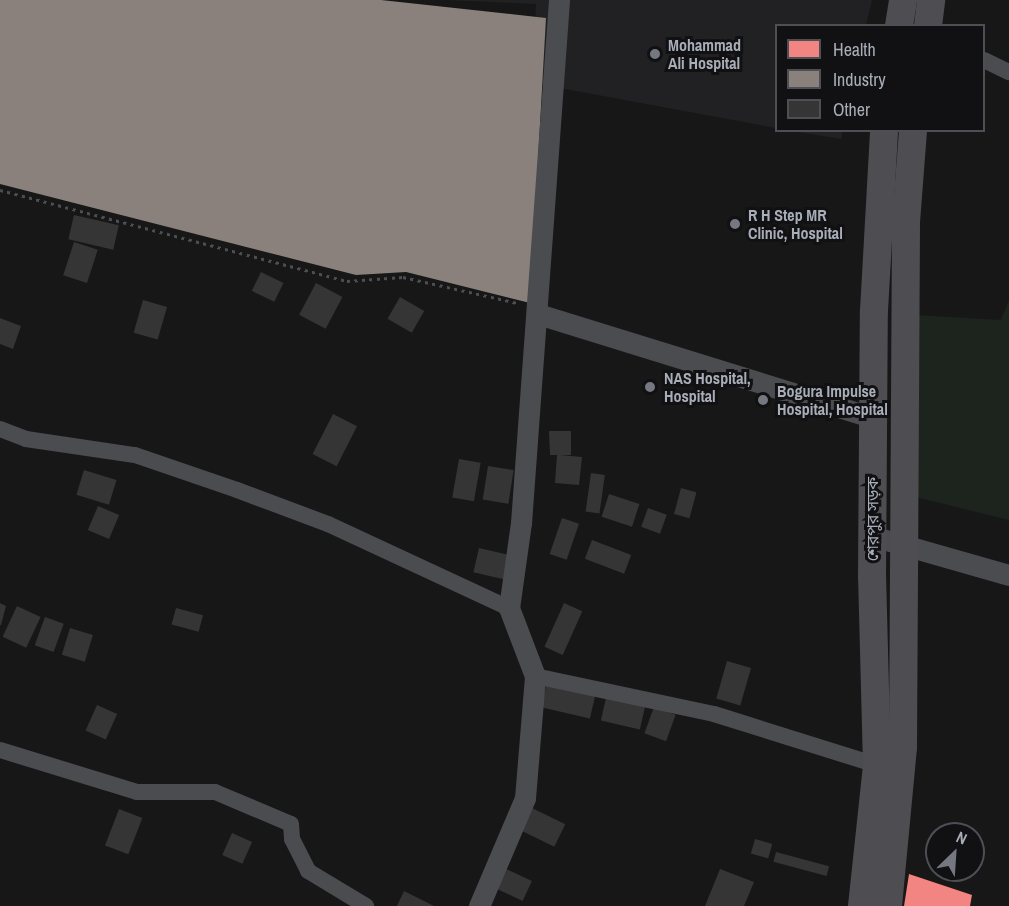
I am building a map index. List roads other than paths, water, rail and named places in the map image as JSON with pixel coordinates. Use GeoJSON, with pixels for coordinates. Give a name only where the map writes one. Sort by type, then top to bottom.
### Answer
{"type":"FeatureCollection","features":[{"type":"Feature","properties":{"kind":"highway"},"geometry":{"type":"LineString","coordinates":[[899,24],[903,0]]}},
{"type":"Feature","properties":{"kind":"highway"},"geometry":{"type":"LineString","coordinates":[[928,24],[931,0]]}},
{"type":"Feature","properties":{"kind":"highway","name":"শেরপুর সড়ক"},"geometry":{"type":"LineString","coordinates":[[862,906],[876,765],[872,536],[873,418],[876,231],[884,132]]}},
{"type":"Feature","properties":{"kind":"highway","name":"শেরপুর সড়ক"},"geometry":{"type":"LineString","coordinates":[[888,906],[903,747],[906,222],[913,132]]}},
{"type":"Feature","properties":{"kind":"street"},"geometry":{"type":"LineString","coordinates":[[479,906],[525,798],[535,676],[509,608],[521,523],[559,0]]}},
{"type":"Feature","properties":{"kind":"street"},"geometry":{"type":"LineString","coordinates":[[985,60],[1009,72]]}},
{"type":"Feature","properties":{"kind":"street"},"geometry":{"type":"LineString","coordinates":[[538,311],[873,418]]}},
{"type":"Feature","properties":{"kind":"street"},"geometry":{"type":"LineString","coordinates":[[0,429],[26,439],[135,455],[237,490],[328,524],[509,608]]}},
{"type":"Feature","properties":{"kind":"street"},"geometry":{"type":"LineString","coordinates":[[872,536],[903,548],[1009,575]]}},
{"type":"Feature","properties":{"kind":"street"},"geometry":{"type":"LineString","coordinates":[[535,676],[714,714],[876,765]]}},
{"type":"Feature","properties":{"kind":"street"},"geometry":{"type":"LineString","coordinates":[[0,750],[137,792],[214,792],[291,824],[291,839],[308,871],[366,906]]}},
{"type":"Feature","properties":{"kind":"place","name":"Mohammad Ali Hospital"},"geometry":{"type":"Point","coordinates":[655,54]}},
{"type":"Feature","properties":{"kind":"place","name":"R H Step MR Clinic, Hospital"},"geometry":{"type":"Point","coordinates":[735,224]}},
{"type":"Feature","properties":{"kind":"place","name":"NAS Hospital, Hospital"},"geometry":{"type":"Point","coordinates":[650,387]}},
{"type":"Feature","properties":{"kind":"place","name":"Bogura Impulse Hospital, Hospital"},"geometry":{"type":"Point","coordinates":[763,400]}}]}
